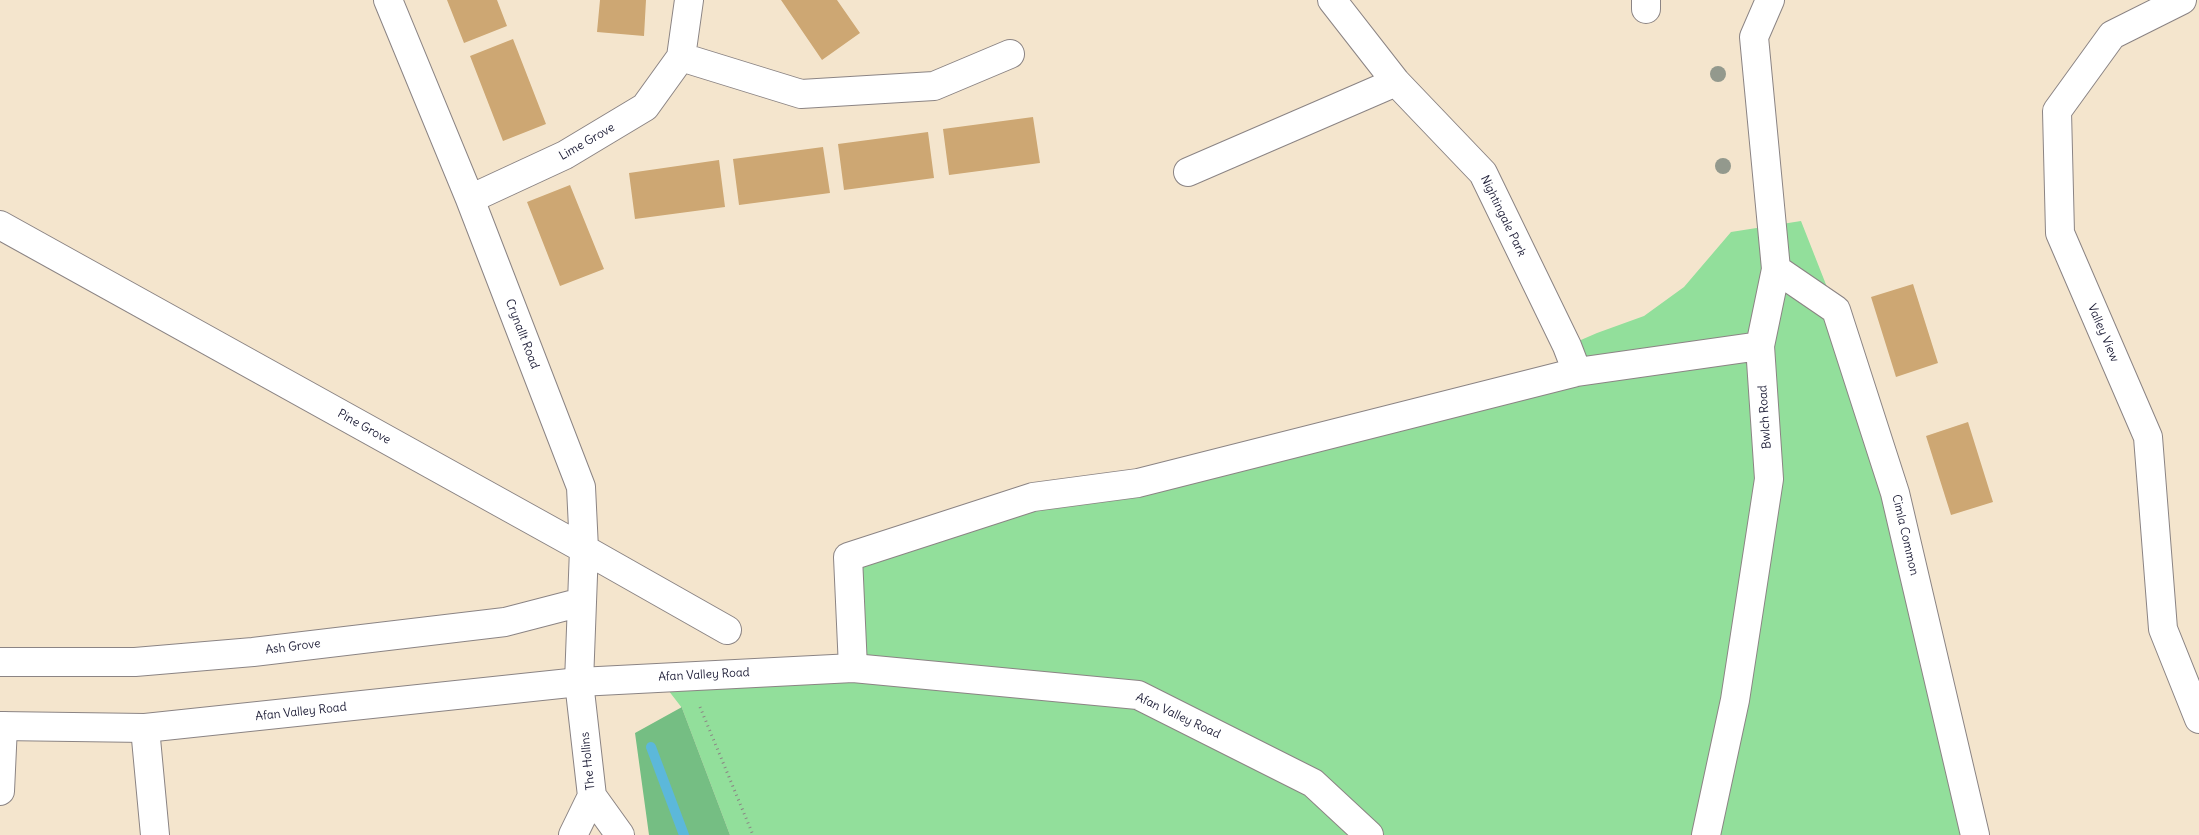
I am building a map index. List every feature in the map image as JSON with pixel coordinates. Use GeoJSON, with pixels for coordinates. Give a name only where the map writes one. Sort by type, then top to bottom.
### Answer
{"type":"FeatureCollection","features":[{"type":"Feature","properties":{"kind":"street","name":"Crynallt Road"},"geometry":{"type":"LineString","coordinates":[[388,0],[470,199],[581,487],[584,549],[579,682]]}},
{"type":"Feature","properties":{"kind":"street","name":"Lime Grove"},"geometry":{"type":"LineString","coordinates":[[470,199],[566,155],[645,107],[681,56],[689,0]]}},
{"type":"Feature","properties":{"kind":"street","name":"Nightingale Park"},"geometry":{"type":"LineString","coordinates":[[1334,0],[1396,82],[1483,173],[1567,346],[1577,372]]}},
{"type":"Feature","properties":{"kind":"street","name":"Bwlch Road"},"geometry":{"type":"LineString","coordinates":[[1706,835],[1735,700],[1769,479],[1760,346],[1776,269],[1754,37],[1770,0]]}},
{"type":"Feature","properties":{"kind":"street","name":"Valley View"},"geometry":{"type":"LineString","coordinates":[[2182,0],[2112,35],[2057,111],[2060,233],[2148,437],[2163,629],[2199,719]]}},
{"type":"Feature","properties":{"kind":"street"},"geometry":{"type":"LineString","coordinates":[[681,56],[801,94],[934,86],[1010,54]]}},
{"type":"Feature","properties":{"kind":"street"},"geometry":{"type":"LineString","coordinates":[[1188,172],[1396,82]]}},
{"type":"Feature","properties":{"kind":"street","name":"Pine Grove"},"geometry":{"type":"LineString","coordinates":[[0,225],[727,630]]}},
{"type":"Feature","properties":{"kind":"street","name":"Cimla Common"},"geometry":{"type":"LineString","coordinates":[[1776,269],[1836,310],[1895,492],[1975,835]]}},
{"type":"Feature","properties":{"kind":"street"},"geometry":{"type":"LineString","coordinates":[[853,668],[848,557],[1033,497],[1138,483],[1577,372],[1760,346]]}},
{"type":"Feature","properties":{"kind":"street","name":"Ash Grove"},"geometry":{"type":"LineString","coordinates":[[0,662],[135,662],[253,652],[506,622],[582,602]]}},
{"type":"Feature","properties":{"kind":"street","name":"Afan Valley Road"},"geometry":{"type":"LineString","coordinates":[[2,726],[145,728],[579,682],[853,668],[1138,695],[1313,783],[1369,835]]}},
{"type":"Feature","properties":{"kind":"street","name":"The Hollins"},"geometry":{"type":"LineString","coordinates":[[573,835],[592,796],[579,682]]}},
{"type":"Feature","properties":{"kind":"street"},"geometry":{"type":"LineString","coordinates":[[0,791],[2,726]]}},
{"type":"Feature","properties":{"kind":"street"},"geometry":{"type":"LineString","coordinates":[[145,728],[155,835]]}},
{"type":"Feature","properties":{"kind":"street"},"geometry":{"type":"LineString","coordinates":[[592,796],[620,835]]}},
{"type":"Feature","properties":{"kind":"path"},"geometry":{"type":"LineString","coordinates":[[688,676],[753,835]]}},
{"type":"Feature","properties":{"kind":"green space"},"geometry":{"type":"Polygon","coordinates":[[[1801,221],[1836,310],[1975,835],[730,835],[682,708],[658,677],[853,668],[848,557],[1577,373],[1567,346],[1644,316],[1684,287],[1731,232],[1801,221]]]}},
{"type":"Feature","properties":{"kind":"green space"},"geometry":{"type":"Polygon","coordinates":[[[682,707],[730,835],[649,835],[635,733],[682,707]]]}},
{"type":"Feature","properties":{"kind":"building"},"geometry":{"type":"Polygon","coordinates":[[[447,0],[497,0],[507,26],[464,43],[447,0]]]}},
{"type":"Feature","properties":{"kind":"building"},"geometry":{"type":"Polygon","coordinates":[[[600,0],[646,0],[644,36],[597,32],[600,0]]]}},
{"type":"Feature","properties":{"kind":"building"},"geometry":{"type":"Polygon","coordinates":[[[781,0],[837,0],[860,33],[822,60],[781,0]]]}},
{"type":"Feature","properties":{"kind":"building"},"geometry":{"type":"Polygon","coordinates":[[[513,39],[546,124],[503,141],[470,56],[513,39]]]}},
{"type":"Feature","properties":{"kind":"building"},"geometry":{"type":"Polygon","coordinates":[[[1033,117],[1040,163],[949,175],[943,129],[1033,117]]]}},
{"type":"Feature","properties":{"kind":"building"},"geometry":{"type":"Polygon","coordinates":[[[928,132],[934,178],[844,190],[838,144],[928,132]]]}},
{"type":"Feature","properties":{"kind":"building"},"geometry":{"type":"Polygon","coordinates":[[[823,147],[830,193],[739,205],[733,159],[823,147]]]}},
{"type":"Feature","properties":{"kind":"building"},"geometry":{"type":"Polygon","coordinates":[[[719,160],[725,207],[635,219],[629,173],[719,160]]]}},
{"type":"Feature","properties":{"kind":"building"},"geometry":{"type":"Polygon","coordinates":[[[570,185],[604,269],[560,286],[527,202],[570,185]]]}},
{"type":"Feature","properties":{"kind":"building"},"geometry":{"type":"Polygon","coordinates":[[[1913,284],[1938,363],[1896,377],[1871,297],[1913,284]]]}},
{"type":"Feature","properties":{"kind":"building"},"geometry":{"type":"Polygon","coordinates":[[[1968,422],[1993,502],[1951,515],[1926,436],[1968,422]]]}},
{"type":"Feature","properties":{"kind":"waterway"},"geometry":{"type":"LineString","coordinates":[[651,747],[684,835]]}}]}
